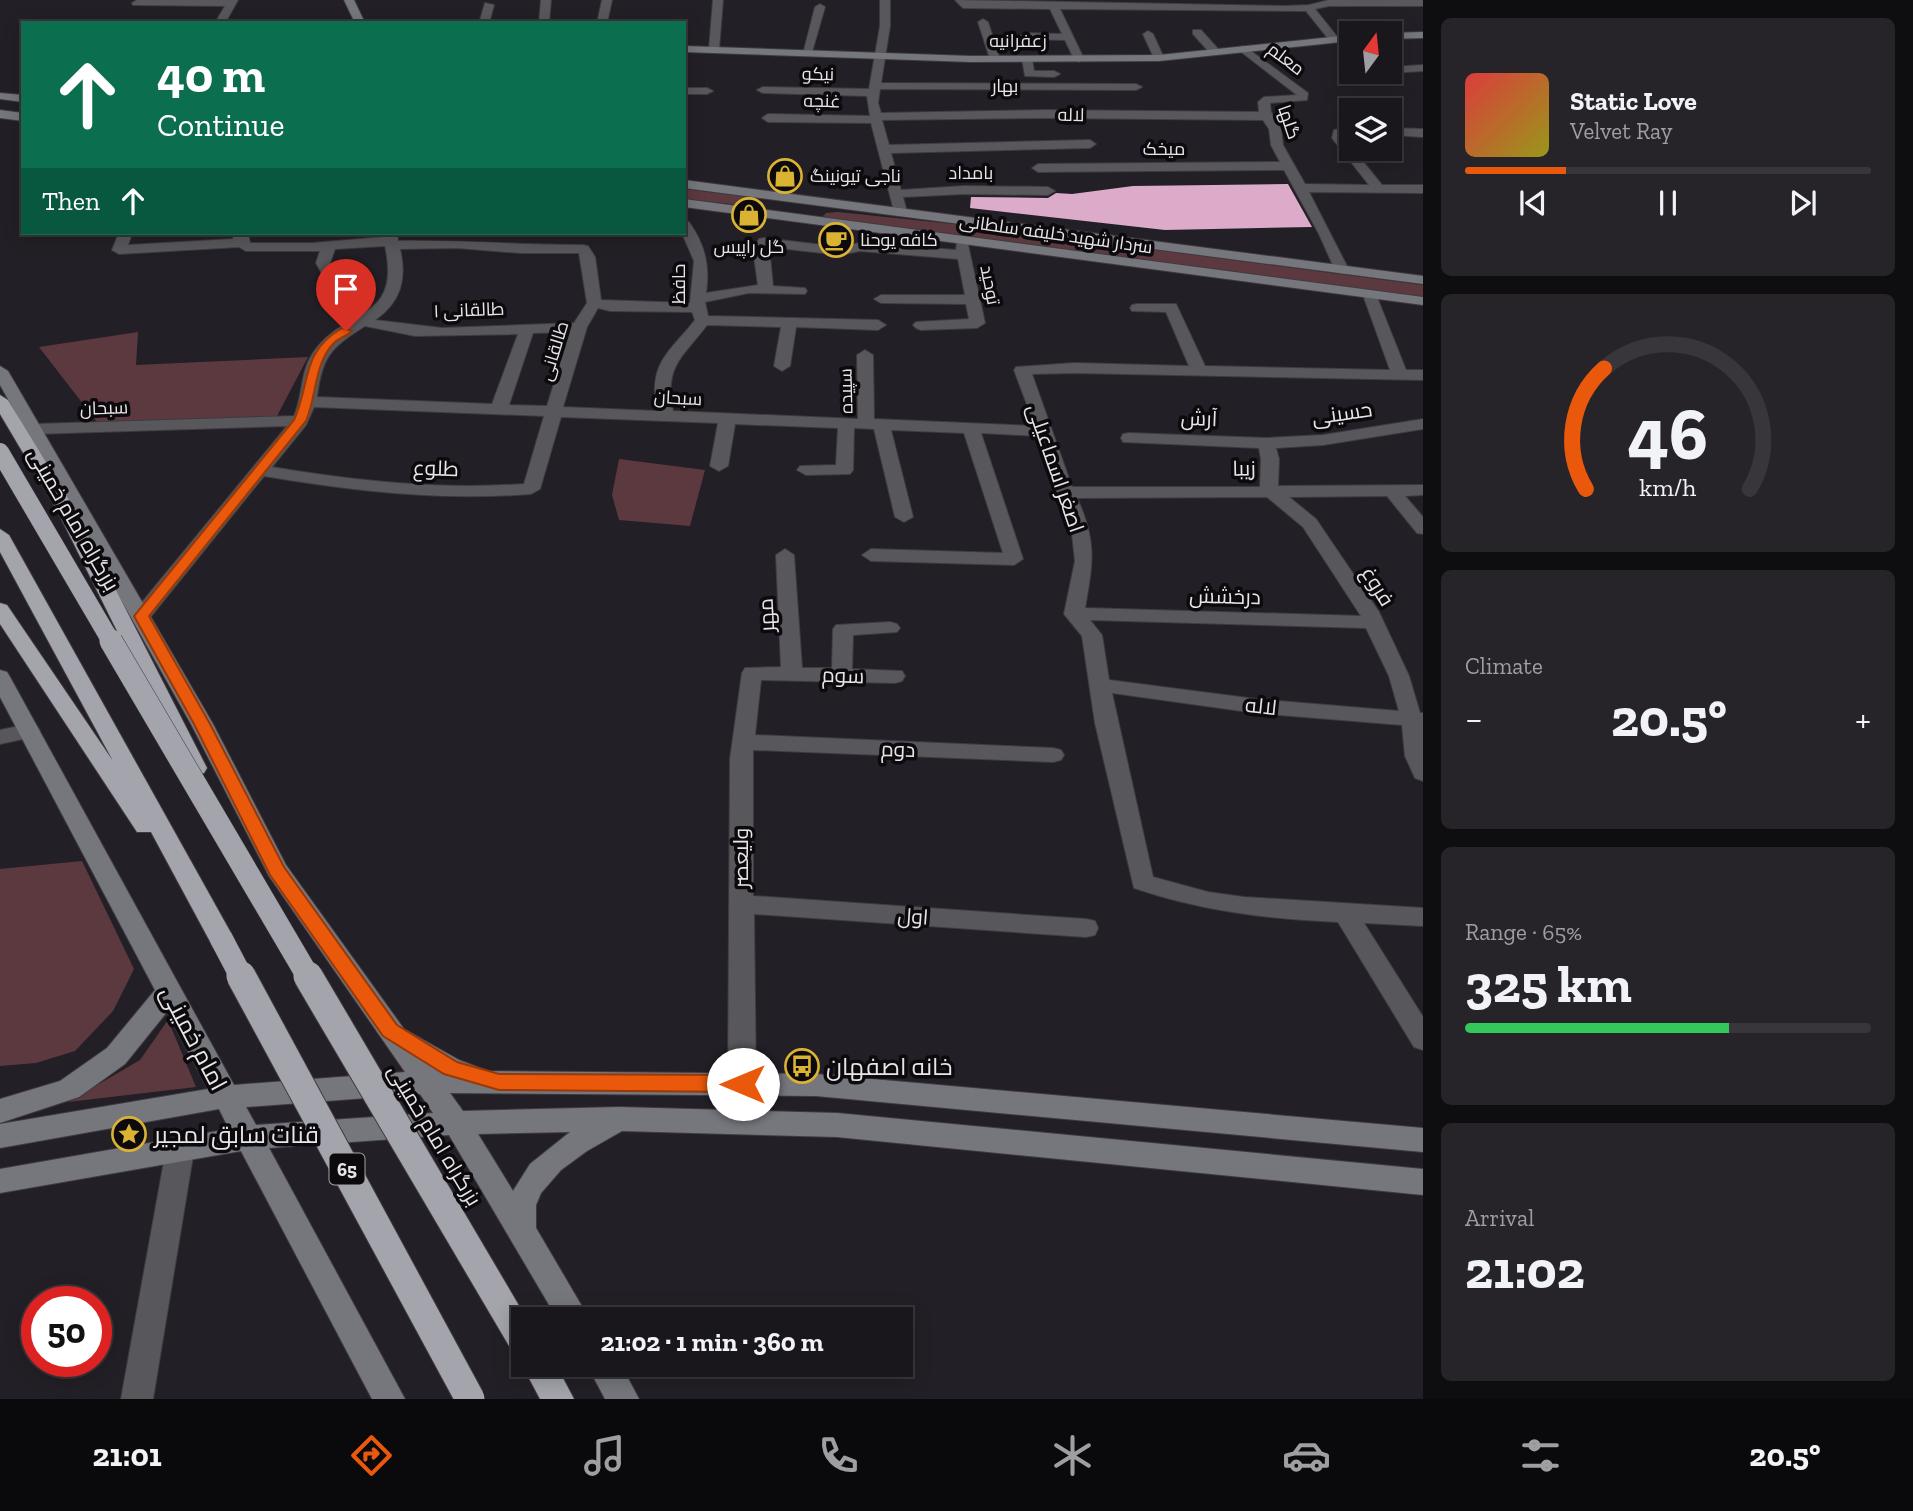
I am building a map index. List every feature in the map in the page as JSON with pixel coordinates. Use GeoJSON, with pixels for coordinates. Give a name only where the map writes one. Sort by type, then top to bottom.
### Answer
{"type":"FeatureCollection","features":[{"type":"Feature","properties":{"kind":"highway"},"geometry":{"type":"LineString","coordinates":[[0,400],[66,510],[261,898]]}},
{"type":"Feature","properties":{"kind":"highway","name":"بزرگراه امام خمینی"},"geometry":{"type":"LineString","coordinates":[[0,452],[511,1321]]}},
{"type":"Feature","properties":{"kind":"highway","name":"65"},"geometry":{"type":"LineString","coordinates":[[0,535],[470,1399]]}},
{"type":"Feature","properties":{"kind":"highway"},"geometry":{"type":"LineString","coordinates":[[0,609],[222,940]]}},
{"type":"Feature","properties":{"kind":"highway"},"geometry":{"type":"LineString","coordinates":[[545,1377],[558,1399]]}},
{"type":"Feature","properties":{"kind":"main road"},"geometry":{"type":"LineString","coordinates":[[349,0],[359,21]]}},
{"type":"Feature","properties":{"kind":"main road"},"geometry":{"type":"LineString","coordinates":[[1402,36],[1420,37]]}},
{"type":"Feature","properties":{"kind":"main road","name":"زعفرانیه"},"geometry":{"type":"LineString","coordinates":[[686,50],[995,59],[1159,58],[1339,39]]}},
{"type":"Feature","properties":{"kind":"main road"},"geometry":{"type":"LineString","coordinates":[[0,96],[21,99]]}},
{"type":"Feature","properties":{"kind":"main road"},"geometry":{"type":"LineString","coordinates":[[0,114],[21,117]]}},
{"type":"Feature","properties":{"kind":"main road","name":"سردار شهید خلیفه سلطانی"},"geometry":{"type":"LineString","coordinates":[[686,184],[1423,280]]}},
{"type":"Feature","properties":{"kind":"main road"},"geometry":{"type":"LineString","coordinates":[[729,209],[756,209],[766,206],[766,200],[752,193]]}},
{"type":"Feature","properties":{"kind":"main road","name":"سردار شهید خلیفه سلطانی"},"geometry":{"type":"LineString","coordinates":[[686,203],[820,222],[963,248],[1423,302]]}},
{"type":"Feature","properties":{"kind":"main road"},"geometry":{"type":"LineString","coordinates":[[820,222],[811,215],[814,210],[844,205]]}},
{"type":"Feature","properties":{"kind":"main road"},"geometry":{"type":"LineString","coordinates":[[0,371],[202,724],[277,870],[456,1123],[567,1307]]}},
{"type":"Feature","properties":{"kind":"main road","name":"امام خمینی"},"geometry":{"type":"LineString","coordinates":[[0,677],[389,1399]]}},
{"type":"Feature","properties":{"kind":"main road"},"geometry":{"type":"LineString","coordinates":[[0,1111],[69,1088],[116,1056],[169,991]]}},
{"type":"Feature","properties":{"kind":"main road"},"geometry":{"type":"LineString","coordinates":[[390,1030],[451,1068],[499,1082]]}},
{"type":"Feature","properties":{"kind":"main road"},"geometry":{"type":"LineString","coordinates":[[0,1136],[225,1097],[427,1082],[499,1082],[816,1085],[1423,1140]]}},
{"type":"Feature","properties":{"kind":"main road"},"geometry":{"type":"LineString","coordinates":[[684,1084],[684,1122]]}},
{"type":"Feature","properties":{"kind":"main road"},"geometry":{"type":"LineString","coordinates":[[521,1230],[523,1199],[539,1173],[572,1147],[619,1119]]}},
{"type":"Feature","properties":{"kind":"main road"},"geometry":{"type":"LineString","coordinates":[[0,1181],[247,1138],[456,1123],[619,1119],[837,1125],[1423,1182]]}},
{"type":"Feature","properties":{"kind":"main road"},"geometry":{"type":"LineString","coordinates":[[610,1377],[623,1399]]}},
{"type":"Feature","properties":{"kind":"street"},"geometry":{"type":"LineString","coordinates":[[544,21],[546,0]]}},
{"type":"Feature","properties":{"kind":"street"},"geometry":{"type":"LineString","coordinates":[[602,21],[607,0]]}},
{"type":"Feature","properties":{"kind":"street"},"geometry":{"type":"LineString","coordinates":[[715,50],[718,0]]}},
{"type":"Feature","properties":{"kind":"street"},"geometry":{"type":"LineString","coordinates":[[885,0],[885,26],[872,103],[900,212]]}},
{"type":"Feature","properties":{"kind":"street"},"geometry":{"type":"LineString","coordinates":[[960,0],[963,5],[1038,3],[1054,7],[1236,13],[1269,4],[1309,8],[1329,3],[1423,4]]}},
{"type":"Feature","properties":{"kind":"street"},"geometry":{"type":"LineString","coordinates":[[137,3],[232,2]]}},
{"type":"Feature","properties":{"kind":"street"},"geometry":{"type":"LineString","coordinates":[[221,21],[232,2]]}},
{"type":"Feature","properties":{"kind":"street"},"geometry":{"type":"LineString","coordinates":[[485,21],[489,5]]}},
{"type":"Feature","properties":{"kind":"street"},"geometry":{"type":"LineString","coordinates":[[807,52],[820,7]]}},
{"type":"Feature","properties":{"kind":"street"},"geometry":{"type":"LineString","coordinates":[[1054,7],[1079,59]]}},
{"type":"Feature","properties":{"kind":"street"},"geometry":{"type":"LineString","coordinates":[[1309,8],[1334,39]]}},
{"type":"Feature","properties":{"kind":"street"},"geometry":{"type":"LineString","coordinates":[[983,22],[995,59]]}},
{"type":"Feature","properties":{"kind":"street"},"geometry":{"type":"LineString","coordinates":[[1197,32],[1215,52]]}},
{"type":"Feature","properties":{"kind":"street"},"geometry":{"type":"LineString","coordinates":[[1148,34],[1159,58]]}},
{"type":"Feature","properties":{"kind":"street"},"geometry":{"type":"LineString","coordinates":[[1026,36],[1068,37]]}},
{"type":"Feature","properties":{"kind":"street","name":"معلم"},"geometry":{"type":"LineString","coordinates":[[1244,49],[1302,93],[1303,98]]}},
{"type":"Feature","properties":{"kind":"street"},"geometry":{"type":"LineString","coordinates":[[1027,59],[1029,74],[1144,75]]}},
{"type":"Feature","properties":{"kind":"street"},"geometry":{"type":"LineString","coordinates":[[1402,72],[1423,68]]}},
{"type":"Feature","properties":{"kind":"street","name":"بهار"},"geometry":{"type":"LineString","coordinates":[[874,89],[954,101],[1136,87]]}},
{"type":"Feature","properties":{"kind":"street","name":"نیکو"},"geometry":{"type":"LineString","coordinates":[[763,90],[874,89]]}},
{"type":"Feature","properties":{"kind":"street"},"geometry":{"type":"LineString","coordinates":[[686,91],[707,91]]}},
{"type":"Feature","properties":{"kind":"street","name":"گلها"},"geometry":{"type":"LineString","coordinates":[[1303,98],[1268,99],[1264,102],[1267,116],[1275,128],[1277,145],[1342,270]]}},
{"type":"Feature","properties":{"kind":"street","name":"لاله"},"geometry":{"type":"LineString","coordinates":[[876,118],[954,101],[1267,116]]}},
{"type":"Feature","properties":{"kind":"street","name":"غنچه"},"geometry":{"type":"LineString","coordinates":[[768,118],[876,118]]}},
{"type":"Feature","properties":{"kind":"street"},"geometry":{"type":"LineString","coordinates":[[1402,132],[1423,133]]}},
{"type":"Feature","properties":{"kind":"street"},"geometry":{"type":"LineString","coordinates":[[883,149],[1090,144]]}},
{"type":"Feature","properties":{"kind":"street"},"geometry":{"type":"LineString","coordinates":[[1356,161],[1379,189]]}},
{"type":"Feature","properties":{"kind":"street","name":"میخک"},"geometry":{"type":"LineString","coordinates":[[1038,168],[1289,166]]}},
{"type":"Feature","properties":{"kind":"street"},"geometry":{"type":"LineString","coordinates":[[1301,188],[1423,189]]}},
{"type":"Feature","properties":{"kind":"street","name":"بامداد"},"geometry":{"type":"LineString","coordinates":[[895,194],[964,190],[1048,191]]}},
{"type":"Feature","properties":{"kind":"street","name":"حافظ"},"geometry":{"type":"LineString","coordinates":[[666,416],[662,378],[671,358],[690,339],[698,309],[702,267],[686,228]]}},
{"type":"Feature","properties":{"kind":"street"},"geometry":{"type":"LineString","coordinates":[[125,235],[119,250],[242,238],[246,247],[329,246],[391,240],[397,263],[396,283],[385,303],[330,340],[318,357],[308,384],[308,402],[300,421],[141,616]]}},
{"type":"Feature","properties":{"kind":"street","name":"طالقانی"},"geometry":{"type":"LineString","coordinates":[[391,240],[522,249],[583,249],[588,257],[594,303],[579,327],[556,412]]}},
{"type":"Feature","properties":{"kind":"street"},"geometry":{"type":"LineString","coordinates":[[766,290],[760,250],[764,242],[840,251],[860,247],[963,248]]}},
{"type":"Feature","properties":{"kind":"street"},"geometry":{"type":"LineString","coordinates":[[329,246],[323,262],[331,278]]}},
{"type":"Feature","properties":{"kind":"street","name":"توحید"},"geometry":{"type":"LineString","coordinates":[[921,325],[977,323],[963,248]]}},
{"type":"Feature","properties":{"kind":"street"},"geometry":{"type":"LineString","coordinates":[[698,309],[749,289],[800,291]]}},
{"type":"Feature","properties":{"kind":"street"},"geometry":{"type":"LineString","coordinates":[[1370,295],[1398,365],[1398,374]]}},
{"type":"Feature","properties":{"kind":"street"},"geometry":{"type":"LineString","coordinates":[[881,299],[973,300]]}},
{"type":"Feature","properties":{"kind":"street","name":"طالقانی"},"geometry":{"type":"LineString","coordinates":[[594,303],[610,307],[698,309]]}},
{"type":"Feature","properties":{"kind":"street"},"geometry":{"type":"LineString","coordinates":[[1136,308],[1171,307],[1199,370]]}},
{"type":"Feature","properties":{"kind":"street"},"geometry":{"type":"LineString","coordinates":[[698,309],[789,322],[878,325]]}},
{"type":"Feature","properties":{"kind":"street","name":"طالقانی ۱"},"geometry":{"type":"LineString","coordinates":[[362,321],[389,330],[445,332],[579,327]]}},
{"type":"Feature","properties":{"kind":"street"},"geometry":{"type":"LineString","coordinates":[[782,366],[789,322]]}},
{"type":"Feature","properties":{"kind":"street"},"geometry":{"type":"LineString","coordinates":[[499,409],[528,327]]}},
{"type":"Feature","properties":{"kind":"street","name":"سپیده"},"geometry":{"type":"LineString","coordinates":[[865,355],[874,426]]}},
{"type":"Feature","properties":{"kind":"street","name":"اصغر اسماعیلی"},"geometry":{"type":"LineString","coordinates":[[1074,614],[1084,561],[1080,525],[1065,492],[1022,370],[1199,370],[1423,375]]}},
{"type":"Feature","properties":{"kind":"street","name":"سبحان"},"geometry":{"type":"LineString","coordinates":[[308,402],[1045,431]]}},
{"type":"Feature","properties":{"kind":"street","name":"طلوع"},"geometry":{"type":"LineString","coordinates":[[259,470],[345,486],[408,490],[531,489],[556,412]]}},
{"type":"Feature","properties":{"kind":"street"},"geometry":{"type":"LineString","coordinates":[[719,466],[727,420]]}},
{"type":"Feature","properties":{"kind":"street","name":"سبحان"},"geometry":{"type":"LineString","coordinates":[[35,429],[300,421]]}},
{"type":"Feature","properties":{"kind":"street","name":"حسینی"},"geometry":{"type":"LineString","coordinates":[[1266,443],[1323,440],[1423,424]]}},
{"type":"Feature","properties":{"kind":"street"},"geometry":{"type":"LineString","coordinates":[[806,470],[845,470],[846,425]]}},
{"type":"Feature","properties":{"kind":"street"},"geometry":{"type":"LineString","coordinates":[[874,426],[904,517]]}},
{"type":"Feature","properties":{"kind":"street"},"geometry":{"type":"LineString","coordinates":[[871,555],[1014,559],[971,430]]}},
{"type":"Feature","properties":{"kind":"street","name":"آرش"},"geometry":{"type":"LineString","coordinates":[[1129,438],[1266,443]]}},
{"type":"Feature","properties":{"kind":"street"},"geometry":{"type":"LineString","coordinates":[[1266,443],[1270,459],[1269,491]]}},
{"type":"Feature","properties":{"kind":"street","name":"زیبا"},"geometry":{"type":"LineString","coordinates":[[1065,492],[1100,495],[1423,490]]}},
{"type":"Feature","properties":{"kind":"street","name":"فروغ"},"geometry":{"type":"LineString","coordinates":[[1269,491],[1310,523],[1374,622],[1418,720],[1416,756],[1423,773]]}},
{"type":"Feature","properties":{"kind":"street"},"geometry":{"type":"LineString","coordinates":[[1393,492],[1423,529]]}},
{"type":"Feature","properties":{"kind":"street","name":"مهر"},"geometry":{"type":"LineString","coordinates":[[785,555],[792,673]]}},
{"type":"Feature","properties":{"kind":"street"},"geometry":{"type":"LineString","coordinates":[[1074,614],[1093,635],[1107,723],[1142,882],[1174,895],[1255,908],[1423,917]]}},
{"type":"Feature","properties":{"kind":"street","name":"درخشش"},"geometry":{"type":"LineString","coordinates":[[1074,614],[1374,622]]}},
{"type":"Feature","properties":{"kind":"street"},"geometry":{"type":"LineString","coordinates":[[842,675],[843,629],[890,628]]}},
{"type":"Feature","properties":{"kind":"street","name":"ولیعصر"},"geometry":{"type":"LineString","coordinates":[[743,1084],[740,904],[743,742],[752,673],[792,673]]}},
{"type":"Feature","properties":{"kind":"street","name":"سوم"},"geometry":{"type":"LineString","coordinates":[[792,673],[895,676]]}},
{"type":"Feature","properties":{"kind":"street","name":"لاله"},"geometry":{"type":"LineString","coordinates":[[1101,685],[1256,706],[1418,720]]}},
{"type":"Feature","properties":{"kind":"street"},"geometry":{"type":"LineString","coordinates":[[0,737],[29,730]]}},
{"type":"Feature","properties":{"kind":"street","name":"دوم"},"geometry":{"type":"LineString","coordinates":[[743,742],[1053,755]]}},
{"type":"Feature","properties":{"kind":"street","name":"اول"},"geometry":{"type":"LineString","coordinates":[[740,904],[1086,928]]}},
{"type":"Feature","properties":{"kind":"street"},"geometry":{"type":"LineString","coordinates":[[1344,911],[1423,1039]]}},
{"type":"Feature","properties":{"kind":"street"},"geometry":{"type":"LineString","coordinates":[[137,1399],[180,1150]]}},
{"type":"Feature","properties":{"kind":"shaded area"},"geometry":{"type":"Polygon","coordinates":[[[686,189],[750,197],[755,202],[749,206],[686,199],[686,189]]]}},
{"type":"Feature","properties":{"kind":"shaded area"},"geometry":{"type":"Polygon","coordinates":[[[826,213],[982,227],[1423,285],[1423,298],[831,220],[823,216],[826,213]]]}},
{"type":"Feature","properties":{"kind":"shaded area"},"geometry":{"type":"Polygon","coordinates":[[[138,332],[136,365],[308,357],[277,416],[97,422],[39,347],[138,332]]]}},
{"type":"Feature","properties":{"kind":"shaded area"},"geometry":{"type":"Polygon","coordinates":[[[619,459],[705,470],[690,526],[619,520],[612,495],[619,459]]]}},
{"type":"Feature","properties":{"kind":"shaded area"},"geometry":{"type":"Polygon","coordinates":[[[82,861],[134,969],[113,1011],[75,1051],[36,1063],[0,1066],[0,869],[82,861]]]}},
{"type":"Feature","properties":{"kind":"shaded area"},"geometry":{"type":"Polygon","coordinates":[[[168,1020],[196,1087],[68,1102],[140,1060],[168,1020]]]}},
{"type":"Feature","properties":{"kind":"building"},"geometry":{"type":"Polygon","coordinates":[[[1288,184],[1312,227],[1165,230],[970,208],[971,197],[1048,198],[1056,193],[1072,194],[1133,186],[1288,184]]]}},
{"type":"Feature","properties":{"kind":"place","name":"ناجی‌ تیونینگ"},"geometry":{"type":"Point","coordinates":[785,176]}},
{"type":"Feature","properties":{"kind":"place","name":"گل راپیس"},"geometry":{"type":"Point","coordinates":[749,215]}},
{"type":"Feature","properties":{"kind":"place","name":"کافه یوحنا"},"geometry":{"type":"Point","coordinates":[836,240]}},
{"type":"Feature","properties":{"kind":"place","name":"خانه اصفهان"},"geometry":{"type":"Point","coordinates":[802,1066]}},
{"type":"Feature","properties":{"kind":"place","name":"قنات سابق لمجیر"},"geometry":{"type":"Point","coordinates":[129,1134]}},
{"type":"Feature","properties":{"kind":"route"},"geometry":{"type":"LineString","coordinates":[[346,331],[330,340],[318,357],[308,384],[308,402],[300,421],[141,616],[202,724],[277,870],[390,1030],[451,1068],[499,1082],[743,1084]]}}]}
